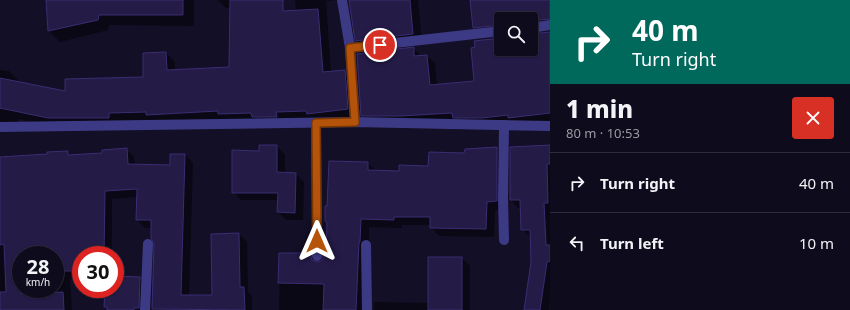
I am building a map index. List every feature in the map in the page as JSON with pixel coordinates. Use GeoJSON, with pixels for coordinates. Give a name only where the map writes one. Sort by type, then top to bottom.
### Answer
{"type":"FeatureCollection","features":[{"type":"Feature","properties":{"kind":"street"},"geometry":{"type":"LineString","coordinates":[[342,0],[350,48],[355,122]]}},
{"type":"Feature","properties":{"kind":"street"},"geometry":{"type":"LineString","coordinates":[[538,27],[550,25]]}},
{"type":"Feature","properties":{"kind":"street"},"geometry":{"type":"LineString","coordinates":[[350,48],[494,32]]}},
{"type":"Feature","properties":{"kind":"street"},"geometry":{"type":"LineString","coordinates":[[0,126],[355,122],[550,126]]}},
{"type":"Feature","properties":{"kind":"street"},"geometry":{"type":"LineString","coordinates":[[316,123],[317,256]]}},
{"type":"Feature","properties":{"kind":"street"},"geometry":{"type":"LineString","coordinates":[[504,125],[504,240]]}},
{"type":"Feature","properties":{"kind":"street"},"geometry":{"type":"LineString","coordinates":[[145,310],[148,244]]}},
{"type":"Feature","properties":{"kind":"street"},"geometry":{"type":"LineString","coordinates":[[366,245],[367,310]]}},
{"type":"Feature","properties":{"kind":"building"},"geometry":{"type":"Polygon","coordinates":[[[46,0],[183,0],[183,15],[99,15],[98,20],[48,31],[46,0]]]}},
{"type":"Feature","properties":{"kind":"building"},"geometry":{"type":"Polygon","coordinates":[[[230,0],[283,0],[283,11],[318,9],[323,72],[345,70],[348,109],[307,114],[306,111],[276,112],[277,117],[252,117],[251,113],[218,114],[218,111],[146,115],[146,112],[109,113],[109,118],[48,118],[0,108],[0,78],[65,91],[65,79],[143,77],[143,53],[166,52],[167,70],[229,67],[230,0]]]}},
{"type":"Feature","properties":{"kind":"building"},"geometry":{"type":"Polygon","coordinates":[[[349,0],[410,0],[413,34],[355,41],[349,0]]]}},
{"type":"Feature","properties":{"kind":"building"},"geometry":{"type":"Polygon","coordinates":[[[470,0],[550,0],[550,19],[538,20],[538,12],[494,12],[494,26],[473,28],[470,0]]]}},
{"type":"Feature","properties":{"kind":"building"},"geometry":{"type":"Polygon","coordinates":[[[550,32],[550,113],[508,118],[508,115],[482,118],[453,118],[452,113],[401,116],[361,116],[357,54],[414,47],[414,56],[427,55],[430,85],[474,81],[471,48],[475,47],[474,41],[494,39],[494,56],[538,56],[538,33],[550,32]]]}},
{"type":"Feature","properties":{"kind":"building"},"geometry":{"type":"Polygon","coordinates":[[[259,145],[277,145],[277,172],[296,173],[295,213],[277,212],[278,193],[232,193],[232,150],[259,151],[259,145]]]}},
{"type":"Feature","properties":{"kind":"building"},"geometry":{"type":"Polygon","coordinates":[[[550,145],[550,164],[547,164],[548,203],[544,203],[546,245],[550,245],[550,261],[547,262],[540,310],[524,310],[531,262],[530,230],[521,230],[520,200],[510,200],[510,147],[550,145]]]}},
{"type":"Feature","properties":{"kind":"building"},"geometry":{"type":"Polygon","coordinates":[[[497,147],[497,201],[487,202],[486,229],[430,228],[430,217],[394,217],[394,220],[361,219],[356,310],[323,310],[324,284],[278,283],[279,253],[310,253],[312,260],[317,262],[323,259],[323,253],[326,253],[327,222],[325,221],[325,206],[327,206],[329,161],[368,162],[368,170],[399,171],[399,165],[428,166],[429,152],[464,153],[465,149],[497,147]]]}},
{"type":"Feature","properties":{"kind":"building"},"geometry":{"type":"Polygon","coordinates":[[[127,148],[128,164],[170,165],[170,154],[185,154],[181,295],[212,295],[211,234],[239,233],[240,287],[244,287],[245,310],[152,309],[154,244],[151,238],[151,220],[136,220],[137,189],[105,191],[104,246],[72,246],[72,271],[64,271],[64,246],[12,246],[12,298],[63,298],[64,310],[0,310],[0,292],[6,292],[4,244],[0,245],[0,157],[68,151],[68,155],[102,153],[102,150],[127,148]]]}},
{"type":"Feature","properties":{"kind":"building"},"geometry":{"type":"Polygon","coordinates":[[[428,257],[462,257],[462,310],[428,310],[428,257]]]}},
{"type":"Feature","properties":{"kind":"building"},"geometry":{"type":"Polygon","coordinates":[[[124,276],[140,277],[139,308],[134,308],[134,310],[107,310],[107,307],[104,307],[104,298],[124,298],[124,276]]]}},
{"type":"Feature","properties":{"kind":"route"},"geometry":{"type":"LineString","coordinates":[[317,241],[316,123],[355,122],[350,48],[380,45]]}}]}
